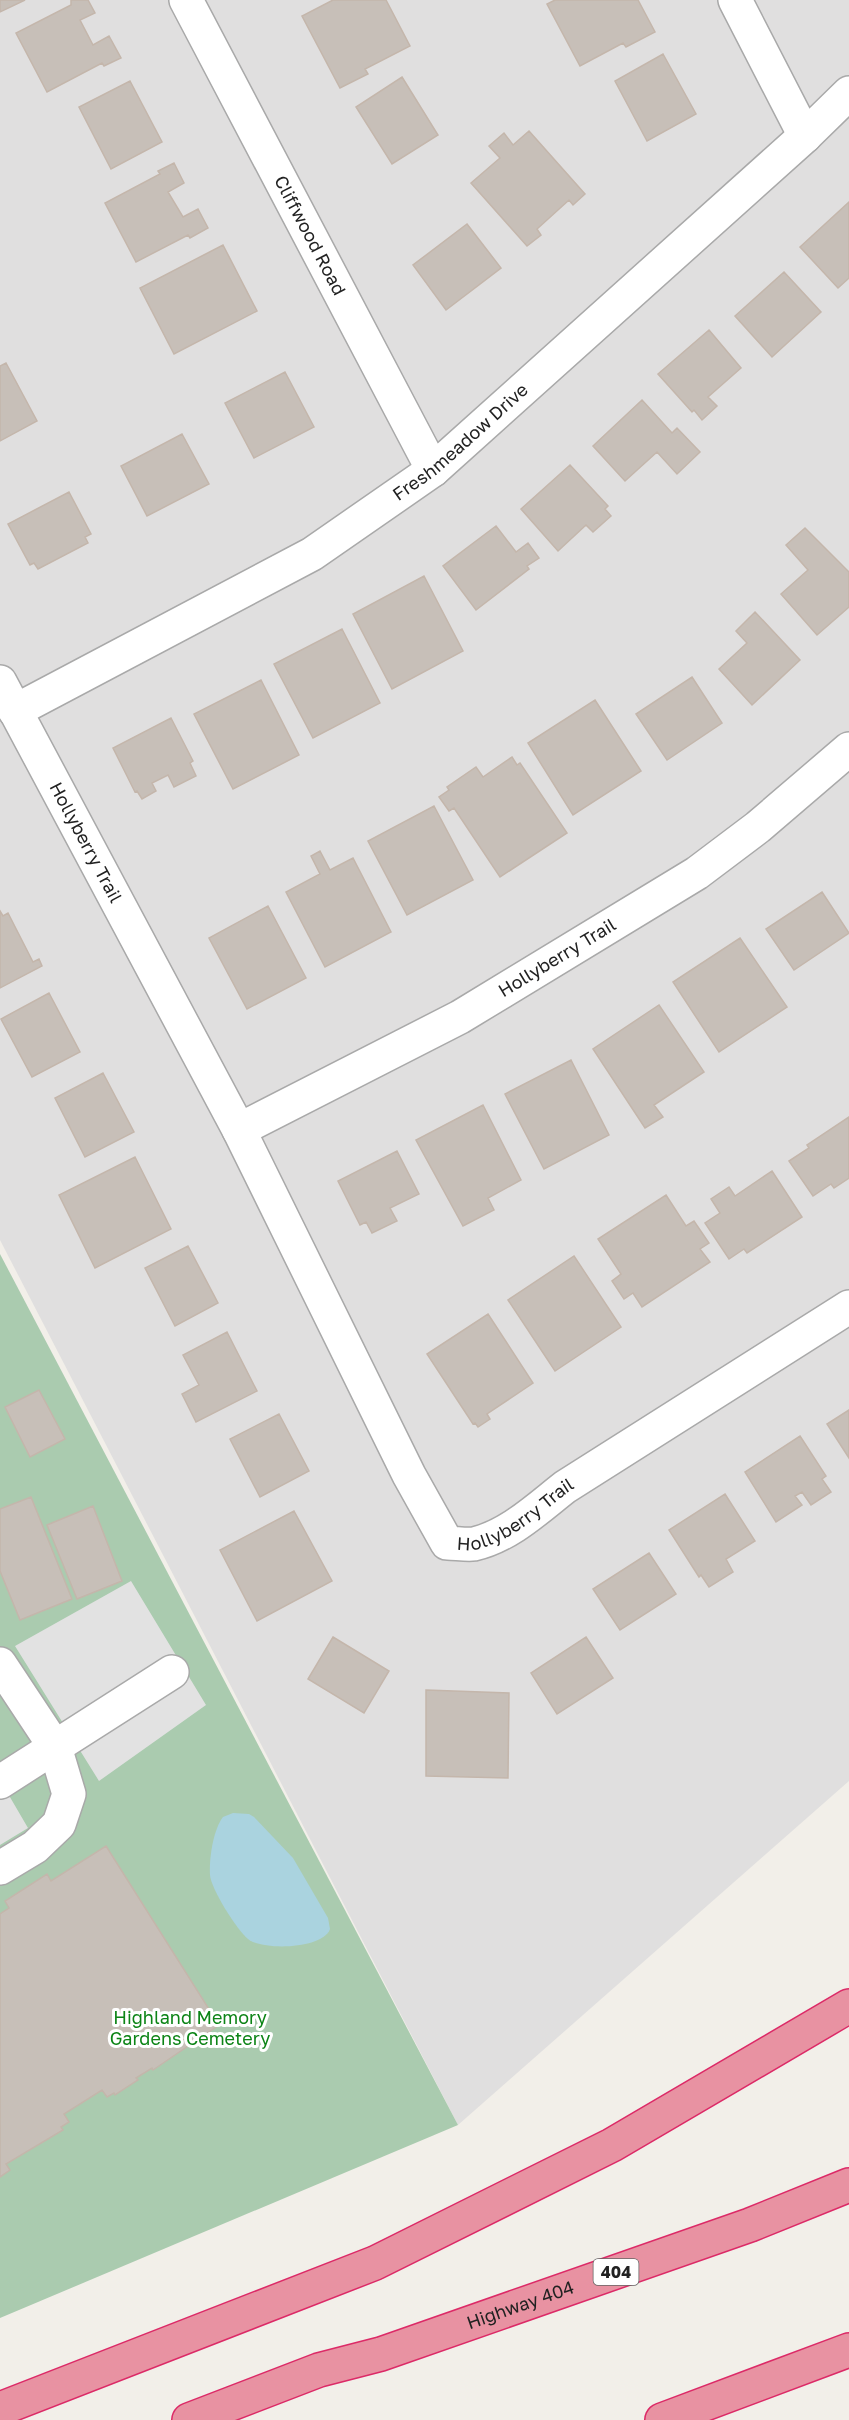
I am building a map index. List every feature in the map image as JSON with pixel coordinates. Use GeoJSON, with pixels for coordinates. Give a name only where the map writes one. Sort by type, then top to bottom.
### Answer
{"type":"FeatureCollection","features":[{"type":"Feature","properties":{"kind":"highway"},"geometry":{"type":"LineString","coordinates":[[0,2409],[375,2263],[612,2145],[849,2006]]}},
{"type":"Feature","properties":{"kind":"highway","name":"Highway 404"},"geometry":{"type":"LineString","coordinates":[[189,2420],[319,2370],[381,2354],[750,2225],[849,2185]]}},
{"type":"Feature","properties":{"kind":"highway"},"geometry":{"type":"LineString","coordinates":[[662,2420],[849,2350]]}},
{"type":"Feature","properties":{"kind":"street","name":"Cliffwood Road"},"geometry":{"type":"LineString","coordinates":[[186,0],[433,470]]}},
{"type":"Feature","properties":{"kind":"street"},"geometry":{"type":"LineString","coordinates":[[735,0],[806,136]]}},
{"type":"Feature","properties":{"kind":"street","name":"Freshmeadow Drive"},"geometry":{"type":"LineString","coordinates":[[15,711],[312,554],[433,470],[806,136],[849,93]]}},
{"type":"Feature","properties":{"kind":"street","name":"Hollyberry Trail"},"geometry":{"type":"LineString","coordinates":[[0,682],[239,1130],[404,1464],[447,1543],[473,1544],[498,1535],[532,1514],[565,1487],[849,1307]]}},
{"type":"Feature","properties":{"kind":"street","name":"Hollyberry Trail"},"geometry":{"type":"LineString","coordinates":[[239,1130],[460,1017],[697,873],[758,827],[849,749]]}},
{"type":"Feature","properties":{"kind":"street"},"geometry":{"type":"LineString","coordinates":[[0,1664],[55,1747],[69,1794],[59,1824],[35,1847],[0,1868]]}},
{"type":"Feature","properties":{"kind":"street"},"geometry":{"type":"LineString","coordinates":[[0,1782],[172,1672]]}},
{"type":"Feature","properties":{"kind":"shaded area"},"geometry":{"type":"Polygon","coordinates":[[[0,0],[849,0],[849,1781],[458,2125],[0,1240],[0,0]]]}},
{"type":"Feature","properties":{"kind":"shaded area"},"geometry":{"type":"Polygon","coordinates":[[[131,1581],[206,1705],[99,1781],[15,1646],[131,1581]]]}},
{"type":"Feature","properties":{"kind":"shaded area"},"geometry":{"type":"Polygon","coordinates":[[[0,1780],[28,1828],[0,1845],[0,1780]]]}},
{"type":"Feature","properties":{"kind":"green space","name":"Highland Memory Gardens Cemetery"},"geometry":{"type":"Polygon","coordinates":[[[0,1254],[458,2125],[0,2318],[0,1254]]]}},
{"type":"Feature","properties":{"kind":"water"},"geometry":{"type":"Polygon","coordinates":[[[233,1813],[249,1814],[254,1817],[293,1858],[328,1918],[330,1929],[325,1936],[316,1941],[292,1946],[266,1945],[248,1939],[238,1927],[225,1909],[210,1875],[214,1837],[223,1817],[233,1813]]]}},
{"type":"Feature","properties":{"kind":"building"},"geometry":{"type":"Polygon","coordinates":[[[0,0],[25,0],[0,12],[0,0]]]}},
{"type":"Feature","properties":{"kind":"building"},"geometry":{"type":"Polygon","coordinates":[[[71,0],[88,0],[95,13],[80,20],[93,45],[109,36],[121,58],[104,66],[102,63],[47,92],[16,33],[71,5],[71,0]]]}},
{"type":"Feature","properties":{"kind":"building"},"geometry":{"type":"Polygon","coordinates":[[[333,0],[386,0],[410,46],[365,69],[368,74],[340,88],[302,16],[333,0]]]}},
{"type":"Feature","properties":{"kind":"building"},"geometry":{"type":"Polygon","coordinates":[[[555,0],[638,0],[655,32],[626,47],[623,43],[580,66],[547,4],[555,0]]]}},
{"type":"Feature","properties":{"kind":"building"},"geometry":{"type":"Polygon","coordinates":[[[663,54],[696,114],[647,141],[615,81],[663,54]]]}},
{"type":"Feature","properties":{"kind":"building"},"geometry":{"type":"Polygon","coordinates":[[[402,77],[438,135],[392,164],[356,107],[402,77]]]}},
{"type":"Feature","properties":{"kind":"building"},"geometry":{"type":"Polygon","coordinates":[[[130,81],[162,142],[111,169],[79,107],[130,81]]]}},
{"type":"Feature","properties":{"kind":"building"},"geometry":{"type":"Polygon","coordinates":[[[529,131],[585,194],[573,205],[569,200],[537,229],[541,235],[527,246],[471,183],[500,158],[489,146],[504,133],[513,145],[529,131]]]}},
{"type":"Feature","properties":{"kind":"building"},"geometry":{"type":"Polygon","coordinates":[[[174,163],[184,183],[168,192],[183,217],[198,209],[208,228],[190,238],[188,235],[136,262],[105,203],[160,174],[158,171],[174,163]]]}},
{"type":"Feature","properties":{"kind":"building"},"geometry":{"type":"Polygon","coordinates":[[[849,202],[849,278],[838,288],[800,247],[849,202]]]}},
{"type":"Feature","properties":{"kind":"building"},"geometry":{"type":"Polygon","coordinates":[[[467,224],[501,268],[446,310],[413,265],[467,224]]]}},
{"type":"Feature","properties":{"kind":"building"},"geometry":{"type":"Polygon","coordinates":[[[223,245],[257,311],[174,354],[140,288],[223,245]]]}},
{"type":"Feature","properties":{"kind":"building"},"geometry":{"type":"Polygon","coordinates":[[[784,272],[821,312],[772,357],[735,316],[784,272]]]}},
{"type":"Feature","properties":{"kind":"building"},"geometry":{"type":"Polygon","coordinates":[[[709,330],[741,368],[708,397],[717,406],[702,420],[658,374],[709,330]]]}},
{"type":"Feature","properties":{"kind":"building"},"geometry":{"type":"Polygon","coordinates":[[[6,363],[37,421],[0,441],[0,366],[6,363]]]}},
{"type":"Feature","properties":{"kind":"building"},"geometry":{"type":"Polygon","coordinates":[[[285,372],[314,427],[254,458],[225,403],[285,372]]]}},
{"type":"Feature","properties":{"kind":"building"},"geometry":{"type":"Polygon","coordinates":[[[642,400],[672,433],[677,428],[700,452],[677,474],[657,452],[625,481],[593,446],[642,400]]]}},
{"type":"Feature","properties":{"kind":"building"},"geometry":{"type":"Polygon","coordinates":[[[182,434],[209,484],[147,516],[121,466],[182,434]]]}},
{"type":"Feature","properties":{"kind":"building"},"geometry":{"type":"Polygon","coordinates":[[[570,465],[608,506],[605,509],[611,516],[593,532],[586,525],[558,551],[521,509],[570,465]]]}},
{"type":"Feature","properties":{"kind":"building"},"geometry":{"type":"Polygon","coordinates":[[[69,492],[91,534],[85,537],[88,543],[38,569],[34,563],[30,565],[8,524],[69,492]]]}},
{"type":"Feature","properties":{"kind":"building"},"geometry":{"type":"Polygon","coordinates":[[[496,526],[516,552],[528,543],[539,558],[527,566],[529,569],[476,610],[443,566],[496,526]]]}},
{"type":"Feature","properties":{"kind":"building"},"geometry":{"type":"Polygon","coordinates":[[[805,528],[849,572],[849,607],[817,635],[781,594],[808,570],[786,545],[805,528]]]}},
{"type":"Feature","properties":{"kind":"building"},"geometry":{"type":"Polygon","coordinates":[[[424,576],[463,651],[392,689],[353,614],[424,576]]]}},
{"type":"Feature","properties":{"kind":"building"},"geometry":{"type":"Polygon","coordinates":[[[755,612],[800,660],[752,705],[719,669],[747,643],[736,631],[755,612]]]}},
{"type":"Feature","properties":{"kind":"building"},"geometry":{"type":"Polygon","coordinates":[[[342,629],[380,703],[313,738],[274,664],[342,629]]]}},
{"type":"Feature","properties":{"kind":"building"},"geometry":{"type":"Polygon","coordinates":[[[692,677],[722,723],[667,760],[636,714],[692,677]]]}},
{"type":"Feature","properties":{"kind":"building"},"geometry":{"type":"Polygon","coordinates":[[[261,680],[299,755],[233,789],[194,714],[261,680]]]}},
{"type":"Feature","properties":{"kind":"building"},"geometry":{"type":"Polygon","coordinates":[[[595,700],[641,771],[573,815],[528,743],[595,700]]]}},
{"type":"Feature","properties":{"kind":"building"},"geometry":{"type":"Polygon","coordinates":[[[171,718],[193,761],[190,763],[196,776],[174,787],[168,775],[152,783],[156,791],[142,799],[137,791],[135,792],[113,748],[171,718]]]}},
{"type":"Feature","properties":{"kind":"building"},"geometry":{"type":"Polygon","coordinates":[[[512,757],[517,765],[520,763],[567,833],[500,877],[454,808],[449,811],[439,797],[449,790],[447,787],[476,767],[483,777],[512,757]]]}},
{"type":"Feature","properties":{"kind":"building"},"geometry":{"type":"Polygon","coordinates":[[[434,806],[473,880],[407,915],[368,841],[434,806]]]}},
{"type":"Feature","properties":{"kind":"building"},"geometry":{"type":"Polygon","coordinates":[[[320,851],[330,870],[353,858],[391,932],[325,967],[286,892],[320,874],[311,856],[320,851]]]}},
{"type":"Feature","properties":{"kind":"building"},"geometry":{"type":"Polygon","coordinates":[[[822,892],[849,933],[794,970],[766,929],[822,892]]]}},
{"type":"Feature","properties":{"kind":"building"},"geometry":{"type":"Polygon","coordinates":[[[268,906],[306,978],[247,1009],[209,938],[268,906]]]}},
{"type":"Feature","properties":{"kind":"building"},"geometry":{"type":"Polygon","coordinates":[[[0,911],[3,916],[8,913],[33,962],[39,959],[42,966],[0,988],[0,911]]]}},
{"type":"Feature","properties":{"kind":"building"},"geometry":{"type":"Polygon","coordinates":[[[740,938],[787,1007],[719,1052],[673,982],[740,938]]]}},
{"type":"Feature","properties":{"kind":"building"},"geometry":{"type":"Polygon","coordinates":[[[49,993],[80,1052],[32,1077],[1,1019],[49,993]]]}},
{"type":"Feature","properties":{"kind":"building"},"geometry":{"type":"Polygon","coordinates":[[[659,1005],[704,1072],[654,1105],[663,1117],[645,1128],[593,1049],[659,1005]]]}},
{"type":"Feature","properties":{"kind":"building"},"geometry":{"type":"Polygon","coordinates":[[[571,1060],[609,1135],[544,1169],[505,1094],[571,1060]]]}},
{"type":"Feature","properties":{"kind":"building"},"geometry":{"type":"Polygon","coordinates":[[[103,1073],[134,1132],[85,1157],[55,1098],[103,1073]]]}},
{"type":"Feature","properties":{"kind":"building"},"geometry":{"type":"Polygon","coordinates":[[[483,1105],[521,1180],[488,1198],[494,1210],[463,1226],[416,1140],[483,1105]]]}},
{"type":"Feature","properties":{"kind":"building"},"geometry":{"type":"Polygon","coordinates":[[[849,1117],[849,1178],[834,1188],[831,1184],[813,1196],[789,1161],[809,1148],[807,1145],[849,1117]]]}},
{"type":"Feature","properties":{"kind":"building"},"geometry":{"type":"Polygon","coordinates":[[[397,1151],[419,1194],[390,1208],[397,1221],[372,1233],[366,1222],[360,1225],[338,1181],[397,1151]]]}},
{"type":"Feature","properties":{"kind":"building"},"geometry":{"type":"Polygon","coordinates":[[[135,1157],[171,1229],[95,1268],[59,1195],[135,1157]]]}},
{"type":"Feature","properties":{"kind":"building"},"geometry":{"type":"Polygon","coordinates":[[[772,1171],[802,1217],[747,1253],[744,1249],[729,1259],[705,1223],[720,1213],[711,1199],[729,1187],[735,1196],[772,1171]]]}},
{"type":"Feature","properties":{"kind":"building"},"geometry":{"type":"Polygon","coordinates":[[[666,1195],[686,1226],[694,1221],[709,1243],[700,1249],[710,1262],[642,1307],[633,1293],[624,1299],[612,1281],[621,1274],[598,1239],[666,1195]]]}},
{"type":"Feature","properties":{"kind":"building"},"geometry":{"type":"Polygon","coordinates":[[[188,1246],[218,1303],[175,1326],[145,1268],[188,1246]]]}},
{"type":"Feature","properties":{"kind":"building"},"geometry":{"type":"Polygon","coordinates":[[[574,1256],[621,1327],[555,1371],[508,1300],[574,1256]]]}},
{"type":"Feature","properties":{"kind":"building"},"geometry":{"type":"Polygon","coordinates":[[[488,1314],[533,1383],[487,1414],[490,1419],[478,1427],[475,1423],[473,1424],[427,1354],[488,1314]]]}},
{"type":"Feature","properties":{"kind":"building"},"geometry":{"type":"Polygon","coordinates":[[[227,1332],[257,1391],[196,1422],[182,1394],[199,1385],[183,1355],[227,1332]]]}},
{"type":"Feature","properties":{"kind":"building"},"geometry":{"type":"Polygon","coordinates":[[[39,1390],[65,1439],[30,1457],[5,1407],[39,1390]]]}},
{"type":"Feature","properties":{"kind":"building"},"geometry":{"type":"Polygon","coordinates":[[[849,1410],[849,1458],[827,1424],[849,1410]]]}},
{"type":"Feature","properties":{"kind":"building"},"geometry":{"type":"Polygon","coordinates":[[[279,1414],[309,1471],[260,1497],[230,1439],[279,1414]]]}},
{"type":"Feature","properties":{"kind":"building"},"geometry":{"type":"Polygon","coordinates":[[[800,1436],[826,1476],[822,1479],[831,1492],[811,1505],[802,1492],[795,1496],[802,1505],[776,1522],[745,1472],[800,1436]]]}},
{"type":"Feature","properties":{"kind":"building"},"geometry":{"type":"Polygon","coordinates":[[[725,1494],[755,1541],[726,1559],[733,1572],[709,1587],[701,1575],[699,1577],[669,1530],[725,1494]]]}},
{"type":"Feature","properties":{"kind":"building"},"geometry":{"type":"Polygon","coordinates":[[[31,1497],[72,1599],[20,1620],[0,1571],[0,1509],[31,1497]]]}},
{"type":"Feature","properties":{"kind":"building"},"geometry":{"type":"Polygon","coordinates":[[[93,1506],[122,1581],[77,1599],[47,1525],[93,1506]]]}},
{"type":"Feature","properties":{"kind":"building"},"geometry":{"type":"Polygon","coordinates":[[[294,1511],[332,1581],[257,1621],[220,1550],[294,1511]]]}},
{"type":"Feature","properties":{"kind":"building"},"geometry":{"type":"Polygon","coordinates":[[[649,1553],[676,1594],[620,1630],[593,1589],[649,1553]]]}},
{"type":"Feature","properties":{"kind":"building"},"geometry":{"type":"Polygon","coordinates":[[[333,1637],[389,1671],[364,1713],[308,1679],[333,1637]]]}},
{"type":"Feature","properties":{"kind":"building"},"geometry":{"type":"Polygon","coordinates":[[[586,1637],[613,1678],[557,1714],[531,1673],[586,1637]]]}},
{"type":"Feature","properties":{"kind":"building"},"geometry":{"type":"Polygon","coordinates":[[[426,1690],[509,1693],[508,1778],[426,1776],[426,1690]]]}},
{"type":"Feature","properties":{"kind":"building"},"geometry":{"type":"Polygon","coordinates":[[[106,1846],[219,2025],[153,2070],[152,2068],[136,2078],[138,2080],[115,2095],[114,2093],[107,2097],[102,2090],[64,2114],[69,2122],[61,2127],[63,2130],[6,2164],[10,2170],[0,2177],[0,1914],[9,1908],[5,1901],[47,1874],[51,1881],[106,1846]]]}}]}
